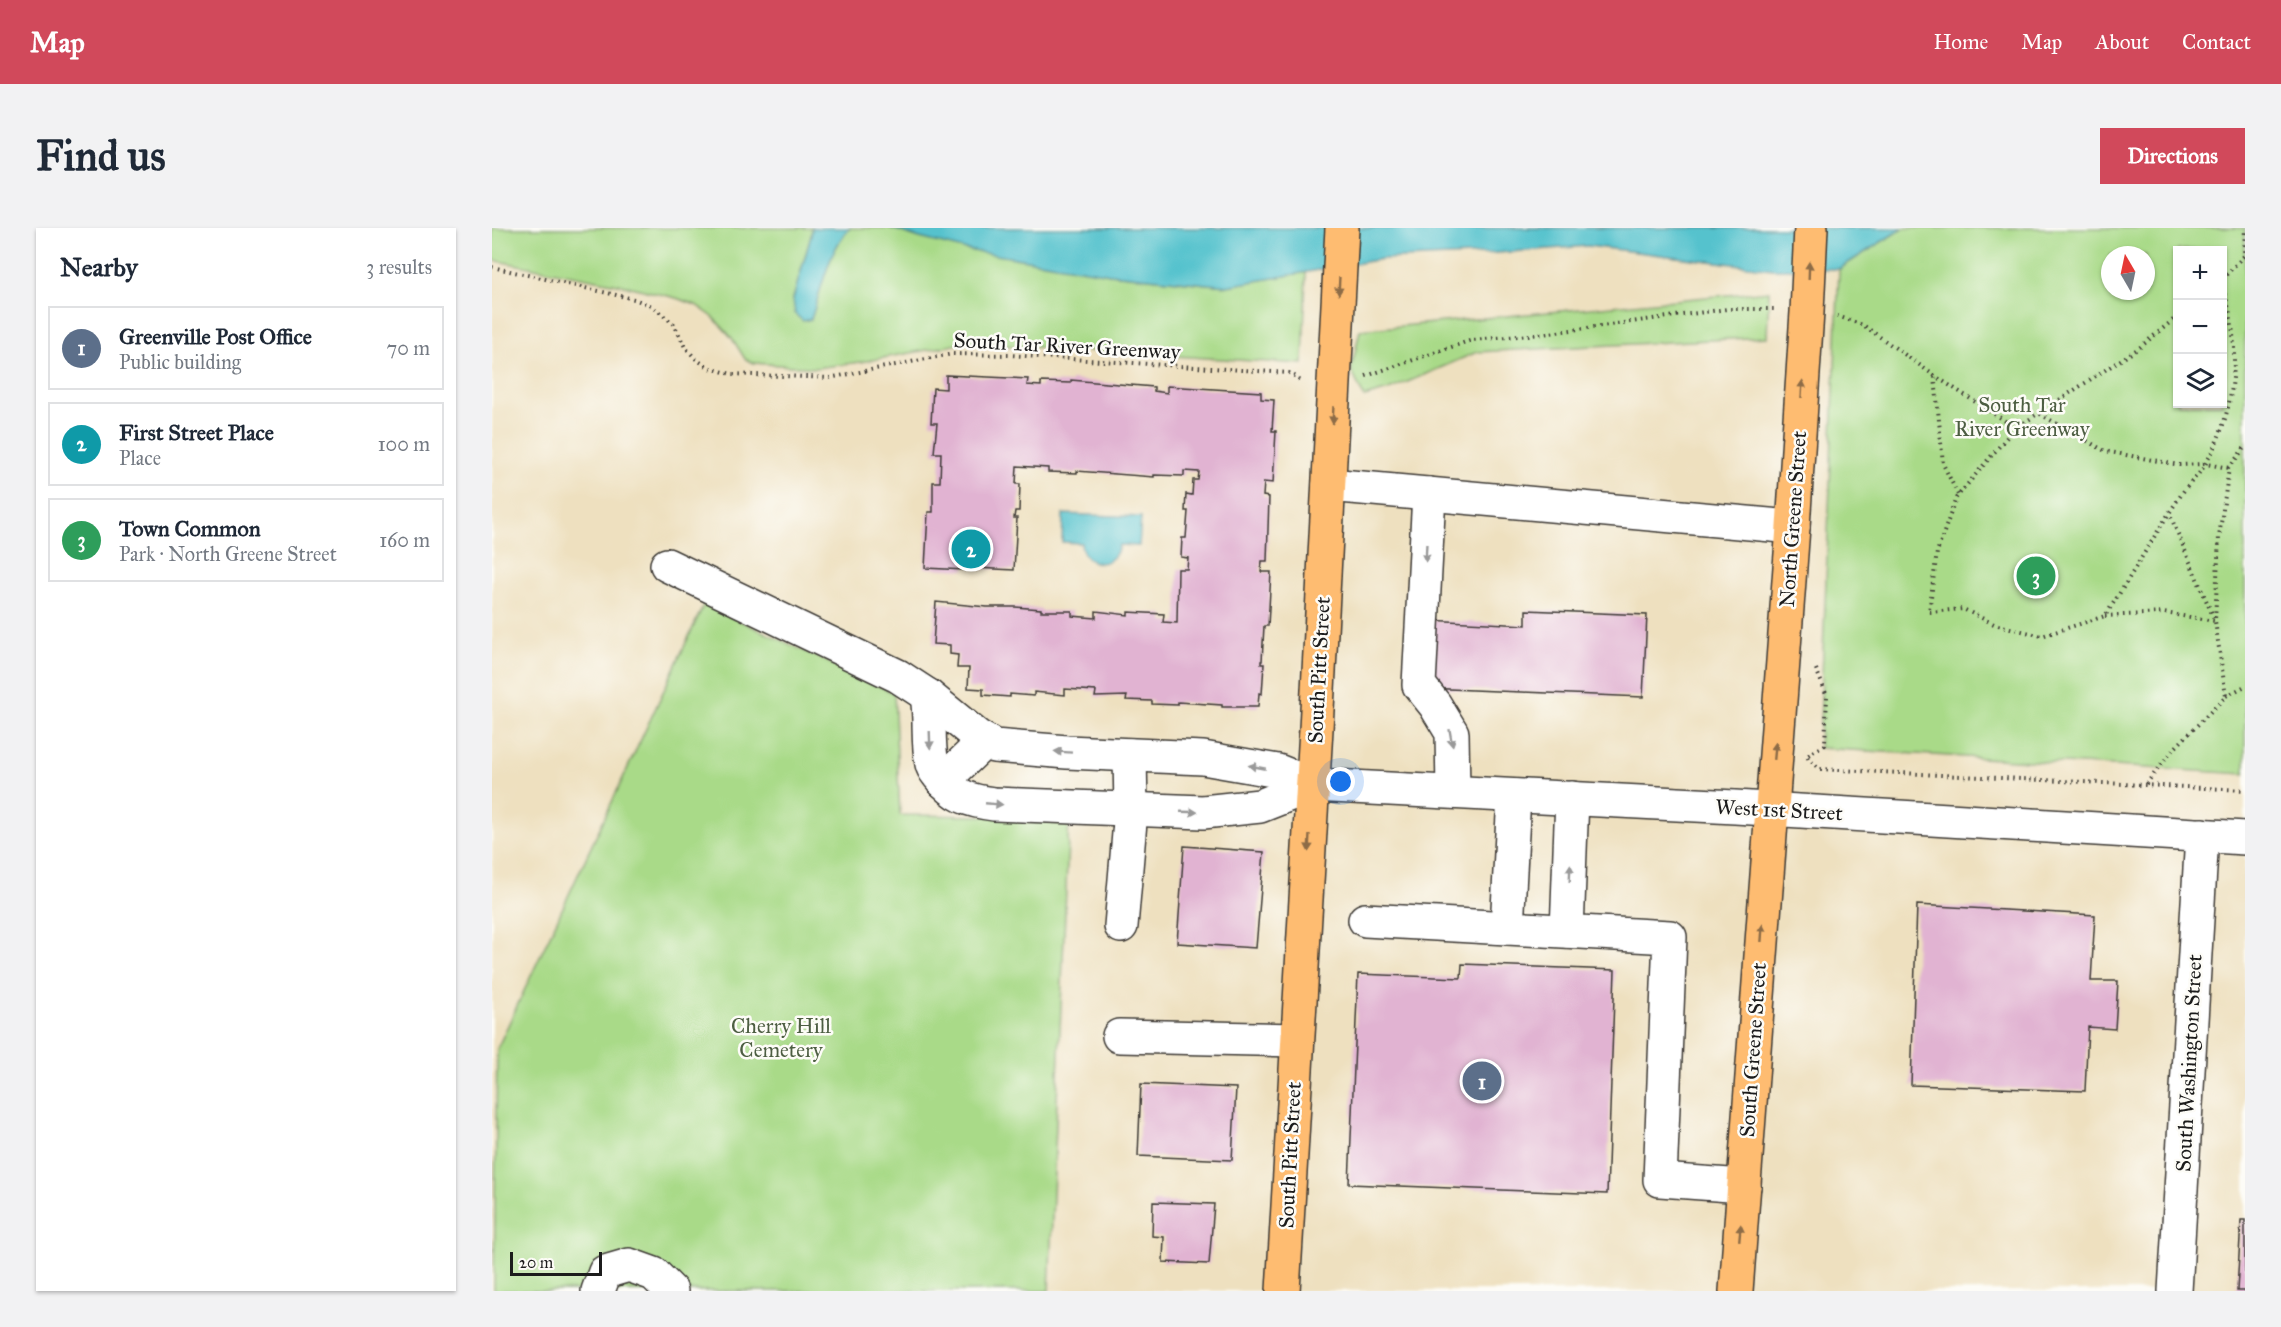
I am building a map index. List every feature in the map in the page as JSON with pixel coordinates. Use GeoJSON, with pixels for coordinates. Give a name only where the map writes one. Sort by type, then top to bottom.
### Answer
{"type":"FeatureCollection","features":[{"type":"Feature","properties":{"kind":"main road","name":"South Pitt Street"},"geometry":{"type":"LineString","coordinates":[[1282,1291],[1313,785],[1342,228]]}},
{"type":"Feature","properties":{"kind":"main road","name":"North Greene Street"},"geometry":{"type":"LineString","coordinates":[[1771,809],[1793,527],[1819,313],[1810,228]]}},
{"type":"Feature","properties":{"kind":"main road","name":"South Greene Street"},"geometry":{"type":"LineString","coordinates":[[1736,1291],[1771,809]]}},
{"type":"Feature","properties":{"kind":"street"},"geometry":{"type":"LineString","coordinates":[[1329,485],[1793,527]]}},
{"type":"Feature","properties":{"kind":"street"},"geometry":{"type":"LineString","coordinates":[[1429,494],[1419,685],[1435,705],[1452,733],[1453,792]]}},
{"type":"Feature","properties":{"kind":"street"},"geometry":{"type":"LineString","coordinates":[[667,565],[898,676],[994,746],[1203,758],[1278,771],[1313,785]]}},
{"type":"Feature","properties":{"kind":"street"},"geometry":{"type":"LineString","coordinates":[[927,695],[931,716],[929,736],[932,767],[949,789],[972,801],[994,804],[1203,812],[1260,806],[1313,785]]}},
{"type":"Feature","properties":{"kind":"street"},"geometry":{"type":"LineString","coordinates":[[943,781],[985,741]]}},
{"type":"Feature","properties":{"kind":"street"},"geometry":{"type":"LineString","coordinates":[[1121,926],[1131,810],[1130,755]]}},
{"type":"Feature","properties":{"kind":"street","name":"West 1st Street"},"geometry":{"type":"LineString","coordinates":[[1313,785],[1771,809],[2245,838]]}},
{"type":"Feature","properties":{"kind":"street"},"geometry":{"type":"LineString","coordinates":[[1507,928],[1514,795]]}},
{"type":"Feature","properties":{"kind":"street"},"geometry":{"type":"LineString","coordinates":[[1567,931],[1572,798]]}},
{"type":"Feature","properties":{"kind":"street","name":"South Washington Street"},"geometry":{"type":"LineString","coordinates":[[2175,1291],[2202,836]]}},
{"type":"Feature","properties":{"kind":"street"},"geometry":{"type":"LineString","coordinates":[[1365,920],[1670,937],[1660,1180],[1744,1186]]}},
{"type":"Feature","properties":{"kind":"street"},"geometry":{"type":"LineString","coordinates":[[1119,1036],[1297,1040]]}},
{"type":"Feature","properties":{"kind":"street"},"geometry":{"type":"LineString","coordinates":[[598,1291],[605,1272],[629,1265],[654,1275],[671,1291]]}},
{"type":"Feature","properties":{"kind":"path"},"geometry":{"type":"LineString","coordinates":[[2227,275],[2245,256],[2245,228]]}},
{"type":"Feature","properties":{"kind":"path","name":"South Tar River Greenway"},"geometry":{"type":"LineString","coordinates":[[492,267],[634,299],[652,306],[674,324],[685,346],[697,360],[710,368],[731,374],[829,378],[952,354],[997,355],[1288,373],[1301,381],[1301,388]]}},
{"type":"Feature","properties":{"kind":"path"},"geometry":{"type":"LineString","coordinates":[[2105,616],[2184,492],[2206,464],[2228,414],[2235,363],[2227,299]]}},
{"type":"Feature","properties":{"kind":"path"},"geometry":{"type":"LineString","coordinates":[[1363,377],[1472,340],[1542,334],[1726,309],[1773,309]]}},
{"type":"Feature","properties":{"kind":"path"},"geometry":{"type":"LineString","coordinates":[[1819,313],[1863,326],[2016,428]]}},
{"type":"Feature","properties":{"kind":"path"},"geometry":{"type":"LineString","coordinates":[[2173,320],[2139,348],[2016,428],[1958,495],[1937,552],[1929,612],[1963,609],[1994,624],[2042,636],[2105,616],[2164,613],[2215,621]]}},
{"type":"Feature","properties":{"kind":"path"},"geometry":{"type":"LineString","coordinates":[[1935,376],[1943,464],[1958,495]]}},
{"type":"Feature","properties":{"kind":"path"},"geometry":{"type":"LineString","coordinates":[[2040,414],[2105,451],[2179,465],[2206,464],[2229,468]]}},
{"type":"Feature","properties":{"kind":"path"},"geometry":{"type":"LineString","coordinates":[[2226,696],[2215,621],[2219,537],[2229,468],[2245,447]]}},
{"type":"Feature","properties":{"kind":"path"},"geometry":{"type":"LineString","coordinates":[[2170,515],[2215,621]]}},
{"type":"Feature","properties":{"kind":"path"},"geometry":{"type":"LineString","coordinates":[[1814,659],[1819,681],[1827,696],[1824,745],[1806,756],[1819,769],[2245,790]]}},
{"type":"Feature","properties":{"kind":"path"},"geometry":{"type":"LineString","coordinates":[[2146,784],[2173,750],[2226,696],[2245,686]]}},
{"type":"Feature","properties":{"kind":"green space"},"geometry":{"type":"Polygon","coordinates":[[[492,228],[812,228],[793,299],[811,319],[831,258],[850,228],[890,228],[920,238],[1110,274],[1227,286],[1306,272],[1303,364],[965,343],[816,368],[754,363],[745,359],[732,338],[713,317],[696,305],[623,285],[492,260],[492,228]]]}},
{"type":"Feature","properties":{"kind":"green space"},"geometry":{"type":"Polygon","coordinates":[[[1903,228],[2245,228],[2245,774],[1819,748],[1839,269],[1903,228]]]}},
{"type":"Feature","properties":{"kind":"green space"},"geometry":{"type":"Polygon","coordinates":[[[1769,291],[1767,337],[1477,352],[1389,390],[1364,397],[1351,370],[1360,330],[1769,291]]]}},
{"type":"Feature","properties":{"kind":"green space","name":"Cherry Hill Cemetery"},"geometry":{"type":"Polygon","coordinates":[[[704,604],[894,693],[900,815],[1069,817],[1049,1291],[494,1291],[497,1049],[704,604]]]}},
{"type":"Feature","properties":{"kind":"water"},"geometry":{"type":"Polygon","coordinates":[[[812,228],[850,228],[831,258],[811,319],[803,321],[795,314],[793,299],[812,228]]]}},
{"type":"Feature","properties":{"kind":"water"},"geometry":{"type":"Polygon","coordinates":[[[890,228],[1903,228],[1839,269],[1773,269],[1588,246],[1382,259],[1227,286],[1110,274],[967,250],[890,228]]]}},
{"type":"Feature","properties":{"kind":"water"},"geometry":{"type":"Polygon","coordinates":[[[1063,514],[1141,517],[1139,546],[1119,545],[1112,559],[1099,563],[1092,561],[1083,551],[1081,543],[1062,542],[1063,514]]]}},
{"type":"Feature","properties":{"kind":"building"},"geometry":{"type":"Polygon","coordinates":[[[946,375],[1028,379],[1027,385],[1041,386],[1041,382],[1071,383],[1071,380],[1154,387],[1154,391],[1167,393],[1167,386],[1261,392],[1261,399],[1274,400],[1272,431],[1276,431],[1273,483],[1264,482],[1263,496],[1269,497],[1267,561],[1262,561],[1261,572],[1271,572],[1268,626],[1264,626],[1261,661],[1261,664],[1264,664],[1262,694],[1259,693],[1258,707],[1222,707],[1222,705],[1178,702],[1178,705],[1152,704],[1152,701],[1126,700],[1127,696],[1095,697],[1096,691],[1065,689],[1065,695],[1034,692],[1034,696],[1010,694],[1010,697],[983,695],[983,689],[968,688],[969,668],[957,668],[958,655],[950,654],[950,645],[933,644],[936,602],[1041,609],[1041,611],[1072,611],[1072,616],[1096,618],[1096,611],[1128,615],[1128,612],[1164,614],[1163,622],[1177,623],[1178,569],[1187,569],[1188,558],[1181,557],[1182,538],[1186,538],[1188,511],[1185,511],[1186,494],[1192,495],[1193,480],[1198,480],[1199,472],[1184,471],[1184,476],[1154,475],[1154,477],[1077,471],[1077,473],[1048,472],[1048,468],[1017,466],[1016,484],[1020,484],[1019,511],[1015,511],[1014,518],[1017,518],[1014,570],[976,568],[976,565],[965,564],[965,570],[925,568],[928,512],[933,512],[933,482],[940,482],[941,453],[934,453],[937,423],[931,423],[933,388],[946,389],[946,375]]]}},
{"type":"Feature","properties":{"kind":"building"},"geometry":{"type":"Polygon","coordinates":[[[1526,610],[1647,615],[1643,697],[1425,688],[1428,620],[1526,625],[1526,610]]]}},
{"type":"Feature","properties":{"kind":"building"},"geometry":{"type":"Polygon","coordinates":[[[1184,846],[1264,852],[1256,948],[1177,943],[1184,846]]]}},
{"type":"Feature","properties":{"kind":"building"},"geometry":{"type":"Polygon","coordinates":[[[1917,905],[2095,915],[2091,981],[2118,981],[2115,1029],[2088,1027],[2085,1091],[1911,1085],[1917,905]]]}},
{"type":"Feature","properties":{"kind":"building"},"geometry":{"type":"Polygon","coordinates":[[[1462,964],[1615,970],[1607,1194],[1349,1184],[1358,974],[1461,978],[1462,964]]]}},
{"type":"Feature","properties":{"kind":"building"},"geometry":{"type":"Polygon","coordinates":[[[1141,1084],[1236,1088],[1232,1160],[1138,1156],[1141,1084]]]}},
{"type":"Feature","properties":{"kind":"building"},"geometry":{"type":"Polygon","coordinates":[[[1153,1202],[1214,1204],[1209,1264],[1163,1262],[1164,1237],[1152,1236],[1153,1202]]]}},
{"type":"Feature","properties":{"kind":"building"},"geometry":{"type":"Polygon","coordinates":[[[2241,1220],[2245,1220],[2245,1291],[2237,1291],[2241,1220]]]}},
{"type":"Feature","properties":{"kind":"place","name":"First Street Place"},"geometry":{"type":"Point","coordinates":[971,549]}},
{"type":"Feature","properties":{"kind":"place","name":"Town Common"},"geometry":{"type":"Point","coordinates":[2036,576]}},
{"type":"Feature","properties":{"kind":"place","name":"Greenville Post Office"},"geometry":{"type":"Point","coordinates":[1482,1081]}}]}
